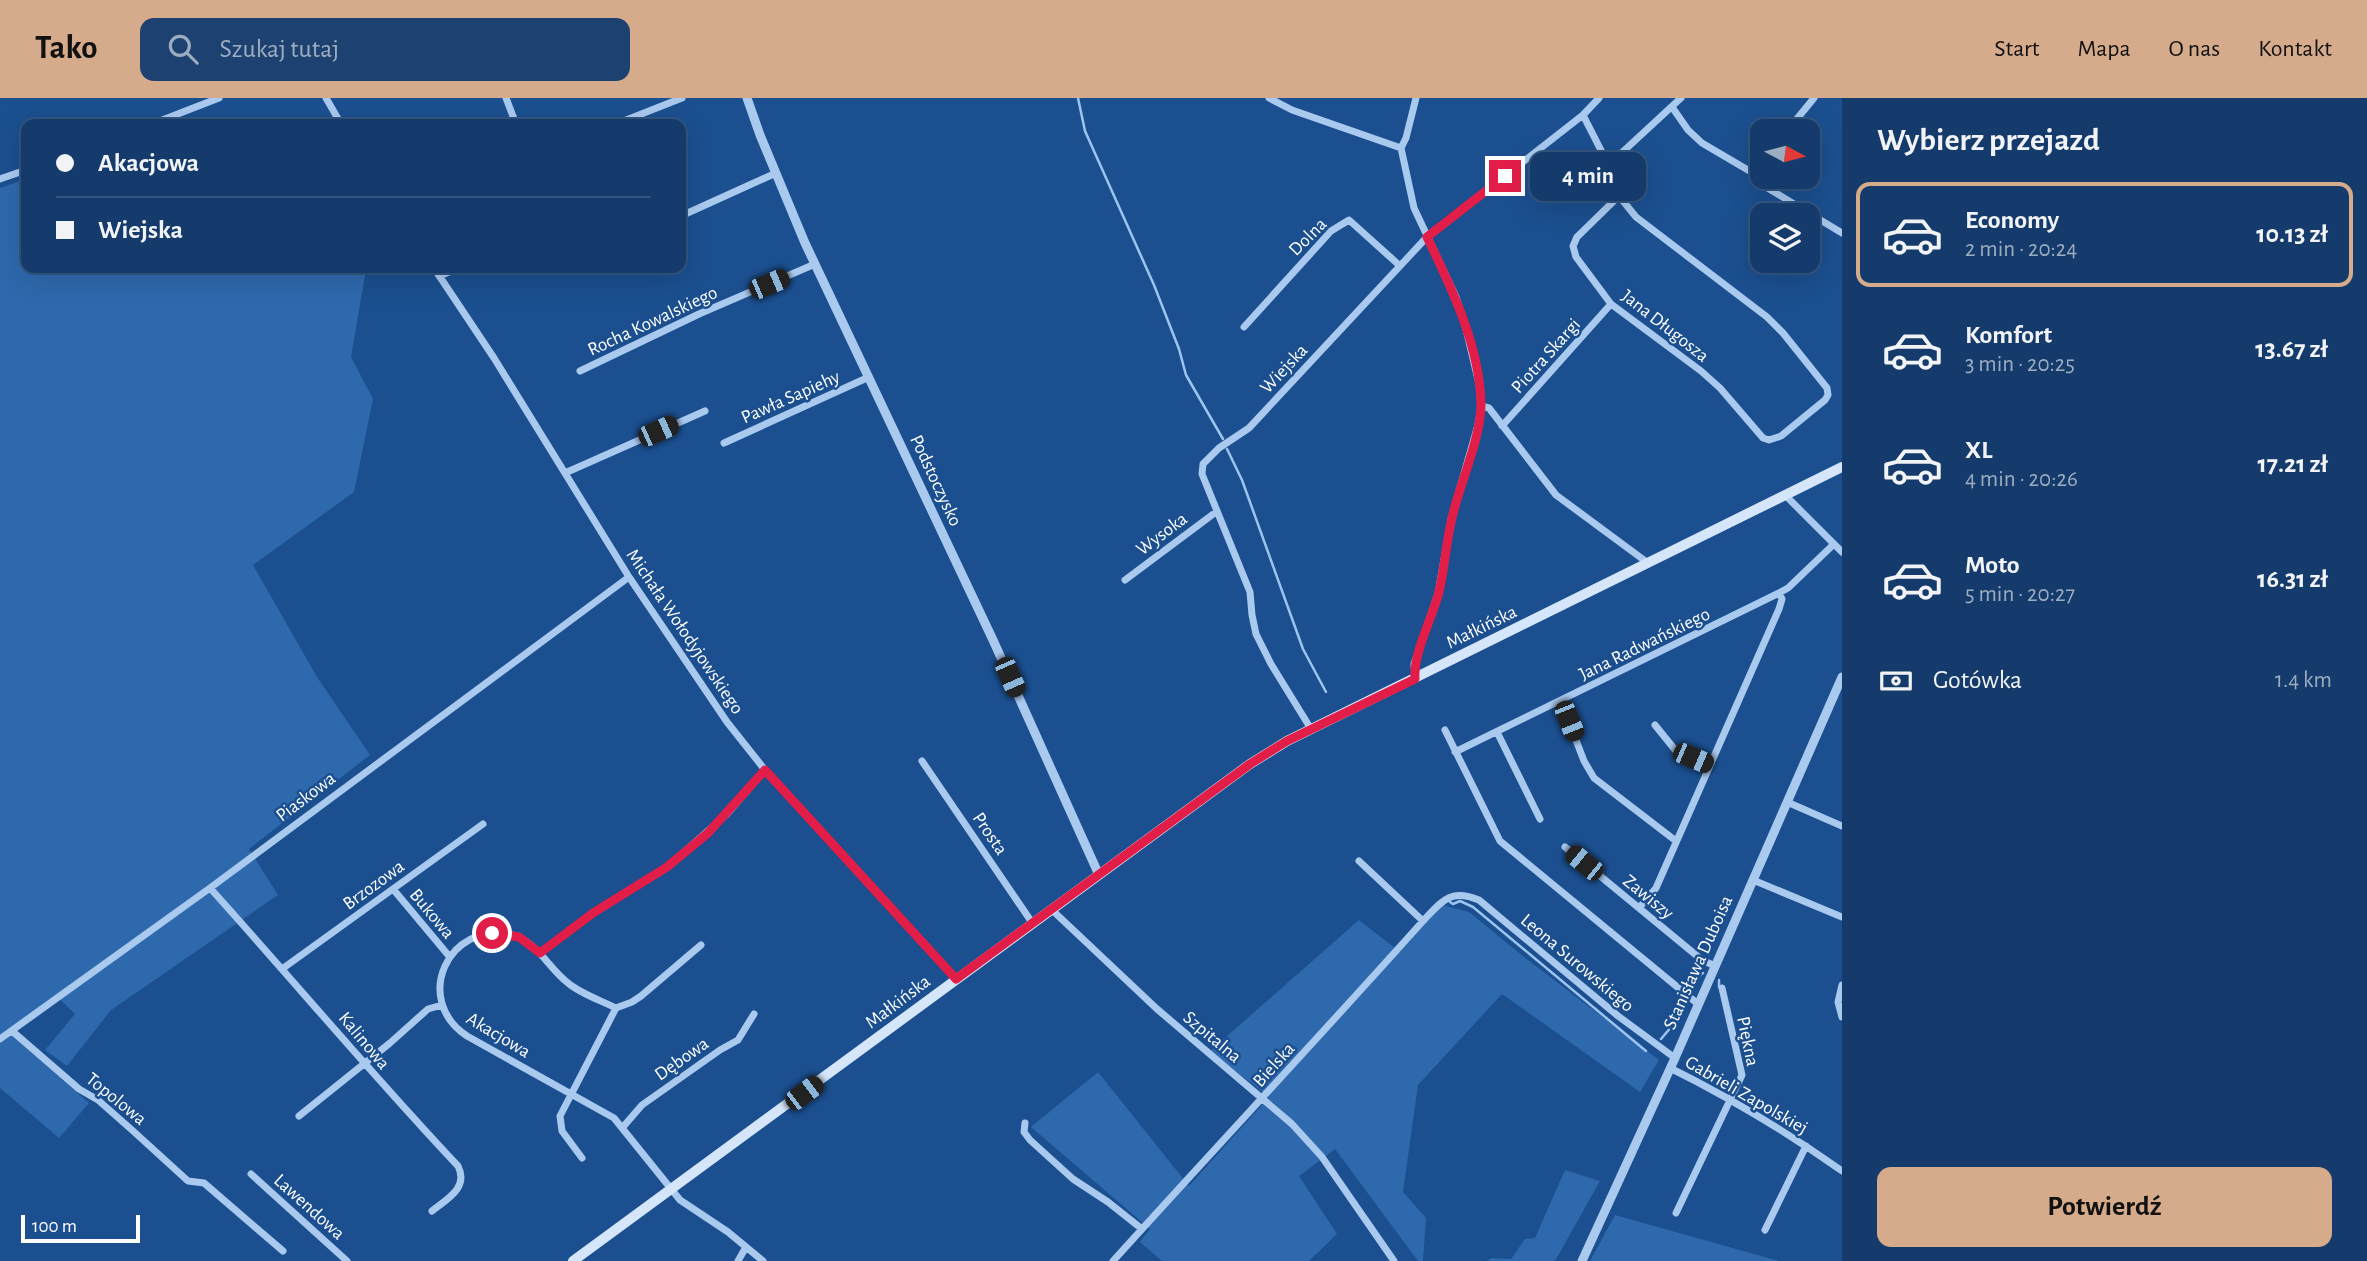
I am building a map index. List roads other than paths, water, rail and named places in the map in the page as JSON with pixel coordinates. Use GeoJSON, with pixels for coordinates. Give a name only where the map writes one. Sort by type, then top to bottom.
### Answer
{"type":"FeatureCollection","features":[{"type":"Feature","properties":{"kind":"main road","name":"Małkińska"},"geometry":{"type":"LineString","coordinates":[[573,1261],[1250,764],[1311,729],[1842,467]]}},
{"type":"Feature","properties":{"kind":"street"},"geometry":{"type":"LineString","coordinates":[[165,119],[219,98]]}},
{"type":"Feature","properties":{"kind":"street"},"geometry":{"type":"LineString","coordinates":[[326,98],[338,119]]}},
{"type":"Feature","properties":{"kind":"street"},"geometry":{"type":"LineString","coordinates":[[506,98],[514,119]]}},
{"type":"Feature","properties":{"kind":"street"},"geometry":{"type":"LineString","coordinates":[[628,119],[681,98]]}},
{"type":"Feature","properties":{"kind":"street","name":"Podstoczysko"},"geometry":{"type":"LineString","coordinates":[[747,98],[815,264],[999,653],[1099,875]]}},
{"type":"Feature","properties":{"kind":"street"},"geometry":{"type":"LineString","coordinates":[[1269,98],[1292,110],[1401,148]]}},
{"type":"Feature","properties":{"kind":"street"},"geometry":{"type":"LineString","coordinates":[[1415,679],[1414,664],[1438,593],[1451,519],[1481,406],[1479,384],[1466,329],[1456,297],[1414,208],[1401,148],[1416,98]]}},
{"type":"Feature","properties":{"kind":"street","name":"Wiejska"},"geometry":{"type":"LineString","coordinates":[[1311,729],[1256,634],[1250,592],[1202,474],[1203,464],[1219,448],[1249,428],[1427,237],[1583,115],[1599,98]]}},
{"type":"Feature","properties":{"kind":"street"},"geometry":{"type":"LineString","coordinates":[[1607,162],[1615,159],[1681,98]]}},
{"type":"Feature","properties":{"kind":"street"},"geometry":{"type":"LineString","coordinates":[[1797,119],[1814,98]]}},
{"type":"Feature","properties":{"kind":"street"},"geometry":{"type":"LineString","coordinates":[[1672,107],[1688,130],[1702,143],[1750,171]]}},
{"type":"Feature","properties":{"kind":"street"},"geometry":{"type":"LineString","coordinates":[[1583,115],[1607,162],[1619,197]]}},
{"type":"Feature","properties":{"kind":"street"},"geometry":{"type":"LineString","coordinates":[[0,179],[21,172]]}},
{"type":"Feature","properties":{"kind":"street"},"geometry":{"type":"LineString","coordinates":[[686,214],[776,173]]}},
{"type":"Feature","properties":{"kind":"street"},"geometry":{"type":"LineString","coordinates":[[1769,189],[1842,233]]}},
{"type":"Feature","properties":{"kind":"street","name":"Jana Długosza"},"geometry":{"type":"LineString","coordinates":[[1619,197],[1636,217],[1767,317],[1827,388],[1828,395],[1825,400],[1781,436],[1769,440],[1763,438],[1720,388],[1701,371],[1611,304],[1576,257],[1573,246],[1577,237],[1619,197]]}},
{"type":"Feature","properties":{"kind":"street","name":"Dolna"},"geometry":{"type":"LineString","coordinates":[[1244,327],[1331,231],[1349,220],[1399,265]]}},
{"type":"Feature","properties":{"kind":"street","name":"Rocha Kowalskiego"},"geometry":{"type":"LineString","coordinates":[[580,371],[699,314],[815,264]]}},
{"type":"Feature","properties":{"kind":"street","name":"Michała Wołodyjowskiego"},"geometry":{"type":"LineString","coordinates":[[437,273],[494,358],[629,576],[727,722],[765,770],[956,979]]}},
{"type":"Feature","properties":{"kind":"street"},"geometry":{"type":"LineString","coordinates":[[439,276],[446,273]]}},
{"type":"Feature","properties":{"kind":"street","name":"Piotra Skargi"},"geometry":{"type":"LineString","coordinates":[[1502,426],[1611,304]]}},
{"type":"Feature","properties":{"kind":"street","name":"Pawła Sapiehy"},"geometry":{"type":"LineString","coordinates":[[724,443],[869,377]]}},
{"type":"Feature","properties":{"kind":"street"},"geometry":{"type":"LineString","coordinates":[[1481,406],[1489,408],[1556,495],[1648,563]]}},
{"type":"Feature","properties":{"kind":"street"},"geometry":{"type":"LineString","coordinates":[[565,472],[705,411]]}},
{"type":"Feature","properties":{"kind":"street"},"geometry":{"type":"LineString","coordinates":[[1785,495],[1842,552]]}},
{"type":"Feature","properties":{"kind":"street","name":"Wysoka"},"geometry":{"type":"LineString","coordinates":[[1125,580],[1216,512]]}},
{"type":"Feature","properties":{"kind":"street","name":"Jana Radwańskiego"},"geometry":{"type":"LineString","coordinates":[[1455,752],[1779,593],[1834,544]]}},
{"type":"Feature","properties":{"kind":"street","name":"Piaskowa"},"geometry":{"type":"LineString","coordinates":[[0,1039],[210,888],[629,576]]}},
{"type":"Feature","properties":{"kind":"street"},"geometry":{"type":"LineString","coordinates":[[1639,908],[1656,888],[1779,609],[1782,599],[1779,593]]}},
{"type":"Feature","properties":{"kind":"street","name":"Stanisława Duboisa"},"geometry":{"type":"LineString","coordinates":[[1582,1261],[1675,1058],[1842,677]]}},
{"type":"Feature","properties":{"kind":"street"},"geometry":{"type":"LineString","coordinates":[[1561,701],[1584,761],[1594,778],[1676,841]]}},
{"type":"Feature","properties":{"kind":"street"},"geometry":{"type":"LineString","coordinates":[[1655,725],[1676,751],[1710,765]]}},
{"type":"Feature","properties":{"kind":"street"},"geometry":{"type":"LineString","coordinates":[[1444,730],[1500,841],[1698,1004]]}},
{"type":"Feature","properties":{"kind":"street"},"geometry":{"type":"LineString","coordinates":[[1497,732],[1540,819]]}},
{"type":"Feature","properties":{"kind":"street","name":"Prosta"},"geometry":{"type":"LineString","coordinates":[[922,761],[1033,924]]}},
{"type":"Feature","properties":{"kind":"street"},"geometry":{"type":"LineString","coordinates":[[540,953],[593,913],[667,867],[708,833],[765,770]]}},
{"type":"Feature","properties":{"kind":"street"},"geometry":{"type":"LineString","coordinates":[[1787,802],[1842,826]]}},
{"type":"Feature","properties":{"kind":"street","name":"Brzozowa"},"geometry":{"type":"LineString","coordinates":[[282,969],[483,824]]}},
{"type":"Feature","properties":{"kind":"street","name":"Zawiszy"},"geometry":{"type":"LineString","coordinates":[[1565,847],[1702,960],[1715,966]]}},
{"type":"Feature","properties":{"kind":"street"},"geometry":{"type":"LineString","coordinates":[[1359,861],[1423,921]]}},
{"type":"Feature","properties":{"kind":"street"},"geometry":{"type":"LineString","coordinates":[[1752,880],[1842,917]]}},
{"type":"Feature","properties":{"kind":"street","name":"Kalinowa"},"geometry":{"type":"LineString","coordinates":[[210,888],[458,1166],[463,1175],[461,1185],[432,1211]]}},
{"type":"Feature","properties":{"kind":"street","name":"Bukowa"},"geometry":{"type":"LineString","coordinates":[[393,889],[449,956]]}},
{"type":"Feature","properties":{"kind":"street","name":"Bielska"},"geometry":{"type":"LineString","coordinates":[[1113,1261],[1192,1171],[1263,1098],[1423,921],[1444,899],[1460,895]]}},
{"type":"Feature","properties":{"kind":"street","name":"Leona Surowskiego"},"geometry":{"type":"LineString","coordinates":[[1460,895],[1479,900],[1618,1016],[1675,1058]]}},
{"type":"Feature","properties":{"kind":"street","name":"Szpitalna"},"geometry":{"type":"LineString","coordinates":[[1052,910],[1157,1009],[1292,1124],[1322,1157],[1394,1261]]}},
{"type":"Feature","properties":{"kind":"street"},"geometry":{"type":"LineString","coordinates":[[449,956],[468,940],[492,933],[519,937],[540,953],[569,984],[616,1008]]}},
{"type":"Feature","properties":{"kind":"street"},"geometry":{"type":"LineString","coordinates":[[582,1158],[564,1135],[560,1124],[562,1112],[616,1008],[641,996],[701,945]]}},
{"type":"Feature","properties":{"kind":"street","name":"Akacjowa"},"geometry":{"type":"LineString","coordinates":[[449,956],[440,980],[442,1005],[450,1023],[459,1031],[610,1116],[623,1128],[680,1200],[728,1232],[763,1261]]}},
{"type":"Feature","properties":{"kind":"street"},"geometry":{"type":"LineString","coordinates":[[1842,985],[1838,1002],[1842,1017]]}},
{"type":"Feature","properties":{"kind":"street","name":"Piękna"},"geometry":{"type":"LineString","coordinates":[[1676,1213],[1742,1075],[1722,988]]}},
{"type":"Feature","properties":{"kind":"street"},"geometry":{"type":"LineString","coordinates":[[299,1116],[428,1009],[442,1005]]}},
{"type":"Feature","properties":{"kind":"street","name":"Dębowa"},"geometry":{"type":"LineString","coordinates":[[623,1128],[642,1105],[738,1040],[754,1014]]}},
{"type":"Feature","properties":{"kind":"street","name":"Topolowa"},"geometry":{"type":"LineString","coordinates":[[12,1031],[79,1089],[98,1101],[188,1181],[204,1183],[283,1251]]}},
{"type":"Feature","properties":{"kind":"street","name":"Gabrieli Zapolskiej"},"geometry":{"type":"LineString","coordinates":[[1670,1068],[1731,1098],[1842,1171]]}},
{"type":"Feature","properties":{"kind":"street"},"geometry":{"type":"LineString","coordinates":[[1025,1124],[1024,1132],[1030,1140],[1073,1179],[1142,1229]]}},
{"type":"Feature","properties":{"kind":"street"},"geometry":{"type":"LineString","coordinates":[[1765,1230],[1806,1146]]}},
{"type":"Feature","properties":{"kind":"street","name":"Lawendowa"},"geometry":{"type":"LineString","coordinates":[[251,1174],[347,1261]]}},
{"type":"Feature","properties":{"kind":"street"},"geometry":{"type":"LineString","coordinates":[[738,1261],[746,1247]]}},
{"type":"Feature","properties":{"kind":"waterway"},"geometry":{"type":"LineString","coordinates":[[1078,98],[1085,131],[1154,285],[1179,349],[1186,375],[1223,439]]}},
{"type":"Feature","properties":{"kind":"waterway"},"geometry":{"type":"LineString","coordinates":[[1227,449],[1242,480],[1303,649],[1326,692]]}},
{"type":"Feature","properties":{"kind":"waterway"},"geometry":{"type":"LineString","coordinates":[[1450,902],[1453,904],[1460,901],[1473,907],[1646,1051]]}},
{"type":"Feature","properties":{"kind":"waterway"},"geometry":{"type":"LineString","coordinates":[[1689,993],[1696,978],[1703,973]]}},
{"type":"Feature","properties":{"kind":"waterway"},"geometry":{"type":"LineString","coordinates":[[1719,980],[1719,987]]}},
{"type":"Feature","properties":{"kind":"waterway"},"geometry":{"type":"LineString","coordinates":[[1661,1039],[1672,1026],[1684,1000]]}}]}
